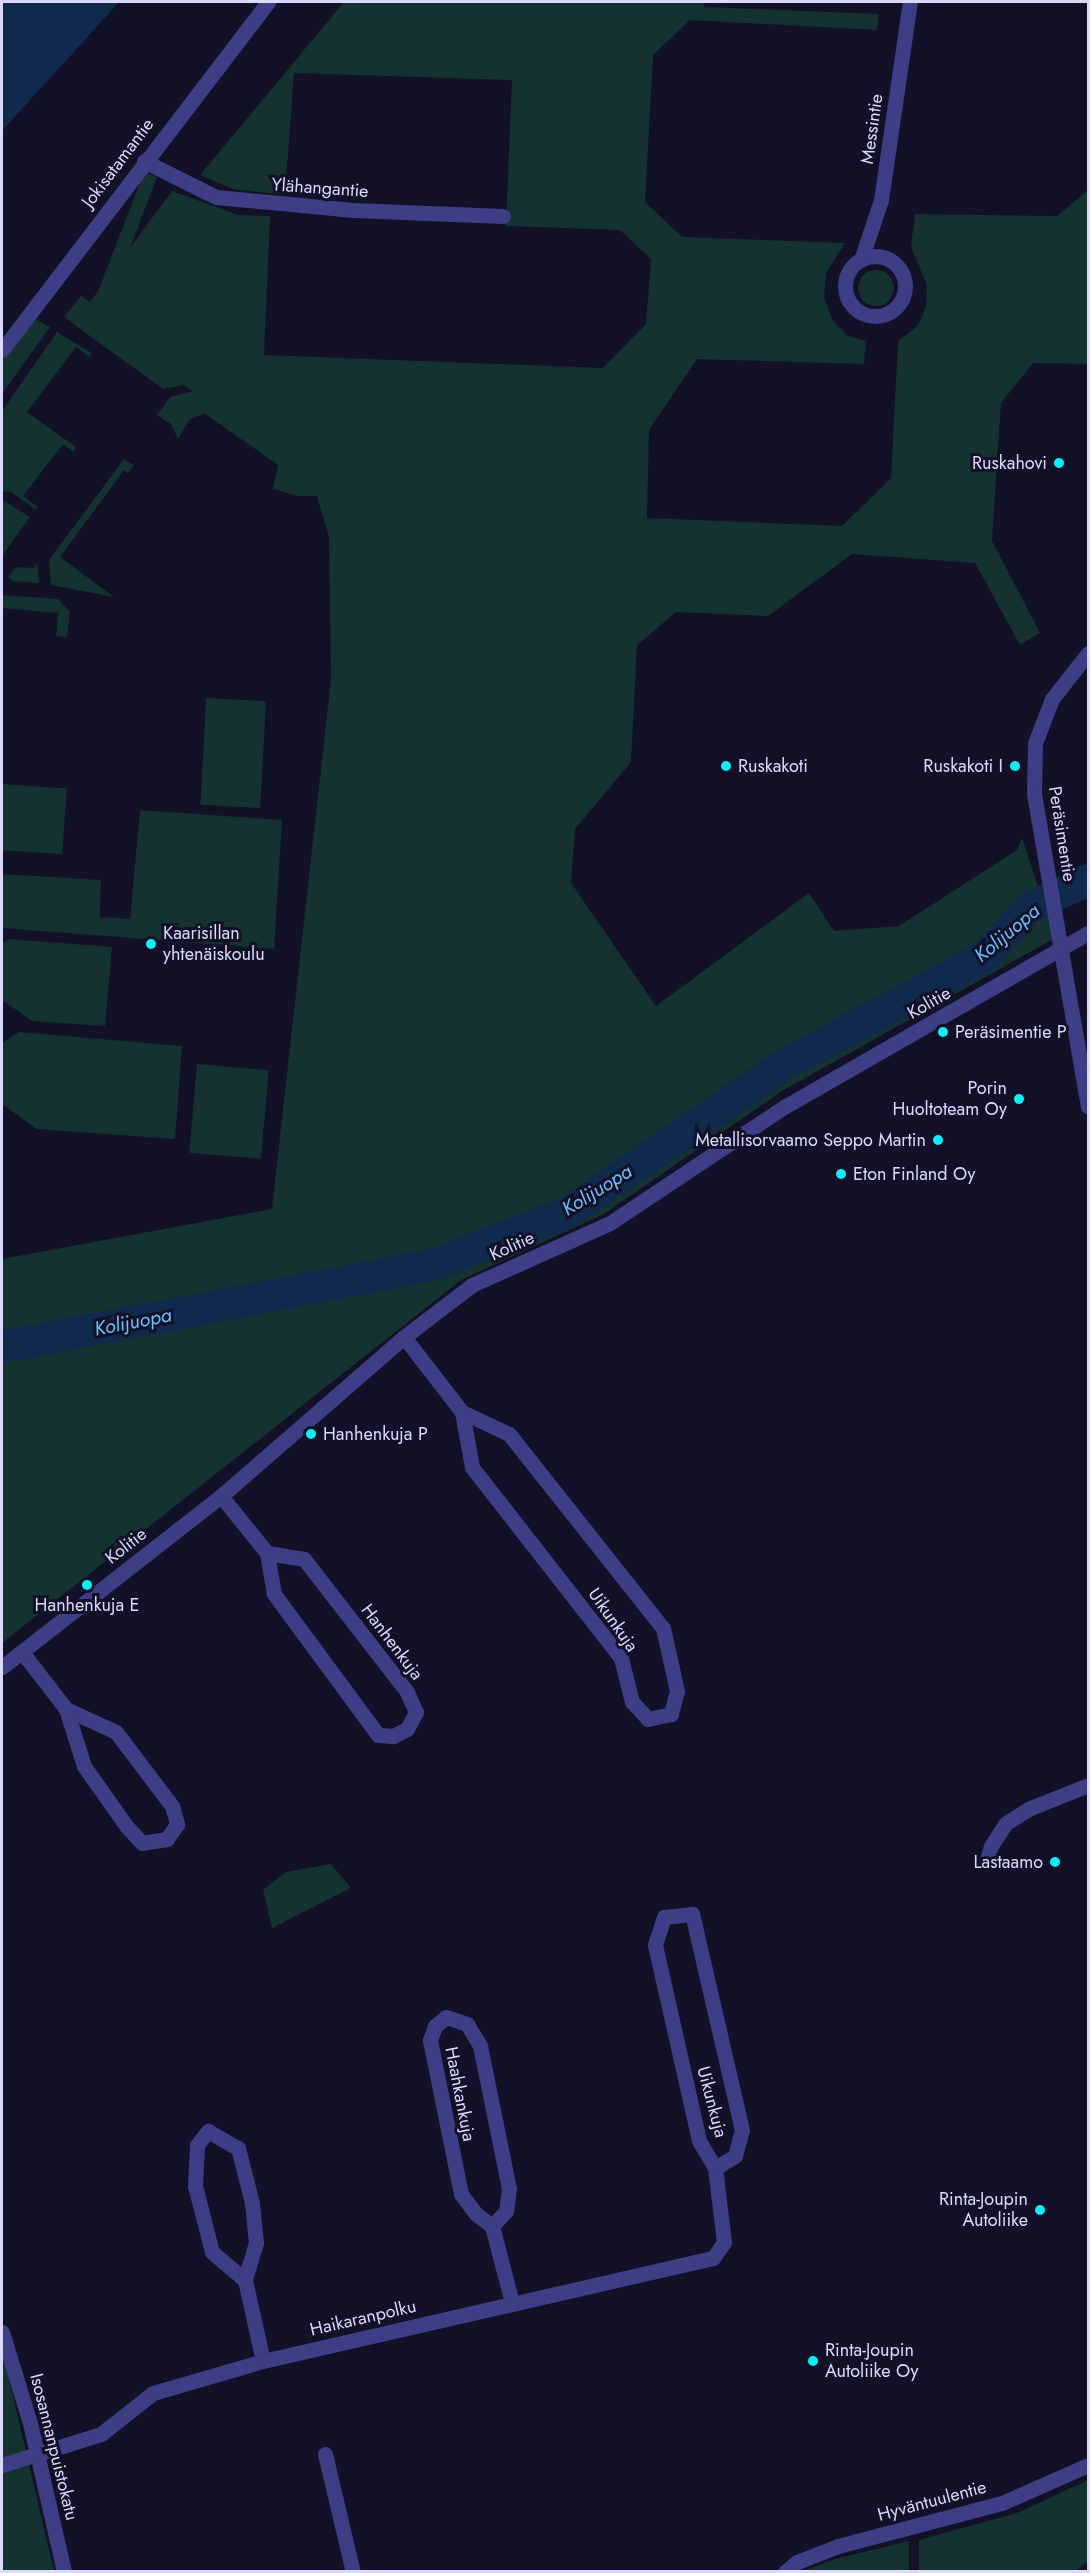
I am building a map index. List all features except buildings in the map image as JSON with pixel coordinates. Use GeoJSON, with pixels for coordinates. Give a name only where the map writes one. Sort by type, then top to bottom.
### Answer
{"type":"FeatureCollection","features":[{"type":"Feature","properties":{"kind":"street","name":"Jokisatamantie"},"geometry":{"type":"LineString","coordinates":[[2,350],[144,161],[268,2]]}},
{"type":"Feature","properties":{"kind":"street","name":"Messintie"},"geometry":{"type":"LineString","coordinates":[[861,260],[880,256],[890,260],[903,276],[903,296],[890,312],[880,316],[862,314],[848,301],[845,282],[853,265],[861,260],[881,200],[910,2]]}},
{"type":"Feature","properties":{"kind":"street","name":"Ylähangantie"},"geometry":{"type":"LineString","coordinates":[[144,161],[216,197],[353,210],[503,216]]}},
{"type":"Feature","properties":{"kind":"street","name":"Peräsimentie"},"geometry":{"type":"LineString","coordinates":[[1089,653],[1064,679],[1052,699],[1035,743],[1034,794],[1059,925],[1089,1106]]}},
{"type":"Feature","properties":{"kind":"street","name":"Kolitie"},"geometry":{"type":"LineString","coordinates":[[2,1667],[220,1496],[404,1337],[472,1285],[610,1223],[784,1107],[1089,933]]}},
{"type":"Feature","properties":{"kind":"street","name":"Uikunkuja"},"geometry":{"type":"LineString","coordinates":[[404,1337],[462,1412],[509,1434],[663,1629],[676,1691],[671,1714],[648,1719],[632,1702],[621,1658],[472,1467],[462,1412]]}},
{"type":"Feature","properties":{"kind":"street","name":"Hanhenkuja"},"geometry":{"type":"LineString","coordinates":[[220,1496],[267,1553],[274,1594],[378,1735],[393,1736],[407,1729],[416,1712],[407,1692],[304,1558],[267,1553]]}},
{"type":"Feature","properties":{"kind":"street"},"geometry":{"type":"LineString","coordinates":[[22,1652],[66,1709],[84,1766],[127,1827],[142,1843],[167,1839],[177,1824],[172,1806],[116,1732],[66,1709]]}},
{"type":"Feature","properties":{"kind":"street"},"geometry":{"type":"LineString","coordinates":[[986,1863],[991,1846],[1006,1823],[1028,1809],[1089,1785]]}},
{"type":"Feature","properties":{"kind":"street","name":"Uikunkuja"},"geometry":{"type":"LineString","coordinates":[[713,2258],[724,2242],[715,2168],[699,2141],[655,1945],[664,1917],[692,1914],[742,2130],[735,2156],[715,2168]]}},
{"type":"Feature","properties":{"kind":"street","name":"Haahkankuja"},"geometry":{"type":"LineString","coordinates":[[446,2017],[467,2024],[480,2046],[509,2188],[506,2211],[492,2226],[476,2214],[460,2194],[430,2040],[435,2026],[446,2017]]}},
{"type":"Feature","properties":{"kind":"street"},"geometry":{"type":"LineString","coordinates":[[245,2280],[212,2252],[195,2186],[197,2145],[208,2131],[238,2148],[252,2203],[256,2243],[245,2280],[263,2361]]}},
{"type":"Feature","properties":{"kind":"street"},"geometry":{"type":"LineString","coordinates":[[492,2226],[512,2303]]}},
{"type":"Feature","properties":{"kind":"street","name":"Haikaranpolku"},"geometry":{"type":"LineString","coordinates":[[2,2465],[101,2434],[153,2393],[263,2361],[713,2258]]}},
{"type":"Feature","properties":{"kind":"street","name":"Isosannanpuistokatu"},"geometry":{"type":"LineString","coordinates":[[2,2332],[38,2455],[64,2571]]}},
{"type":"Feature","properties":{"kind":"street"},"geometry":{"type":"LineString","coordinates":[[325,2454],[353,2571]]}},
{"type":"Feature","properties":{"kind":"street","name":"Hyväntuulentie"},"geometry":{"type":"LineString","coordinates":[[785,2571],[797,2562],[838,2546],[1002,2503],[1089,2465]]}},
{"type":"Feature","properties":{"kind":"green space"},"geometry":{"type":"Polygon","coordinates":[[[344,2],[704,2],[704,7],[879,14],[877,30],[690,20],[653,55],[645,202],[682,237],[845,243],[826,273],[824,298],[833,321],[848,336],[866,341],[864,364],[697,359],[649,430],[647,518],[842,526],[891,478],[898,341],[918,326],[926,307],[927,285],[911,247],[915,214],[1057,216],[1088,190],[1088,364],[1033,363],[1001,403],[992,541],[1040,633],[1020,645],[975,563],[852,554],[768,616],[676,612],[637,645],[631,762],[575,829],[571,883],[656,1006],[809,893],[834,931],[899,926],[1017,850],[1022,838],[1055,938],[782,1091],[604,1214],[461,1280],[2,1643],[2,1259],[272,1209],[331,679],[329,537],[317,496],[298,496],[273,489],[278,465],[204,413],[189,420],[178,439],[171,424],[157,415],[170,397],[193,391],[183,385],[163,389],[64,317],[81,296],[90,302],[172,191],[238,215],[270,216],[264,355],[603,368],[646,324],[651,259],[620,230],[506,226],[512,80],[294,73],[285,195],[233,189],[200,175],[344,2]]]}},
{"type":"Feature","properties":{"kind":"green space"},"geometry":{"type":"Polygon","coordinates":[[[144,172],[157,177],[98,331],[85,326],[144,172]]]}},
{"type":"Feature","properties":{"kind":"green space"},"geometry":{"type":"Polygon","coordinates":[[[876,270],[889,275],[894,288],[889,301],[876,306],[863,301],[858,288],[863,275],[876,270]]]}},
{"type":"Feature","properties":{"kind":"green space"},"geometry":{"type":"Polygon","coordinates":[[[32,317],[50,327],[2,394],[2,361],[32,317]]]}},
{"type":"Feature","properties":{"kind":"green space"},"geometry":{"type":"Polygon","coordinates":[[[57,332],[92,353],[89,357],[76,347],[27,412],[76,447],[73,452],[63,444],[23,496],[38,507],[36,510],[11,492],[2,491],[2,411],[57,332]]]}},
{"type":"Feature","properties":{"kind":"green space"},"geometry":{"type":"Polygon","coordinates":[[[124,459],[134,465],[128,473],[124,470],[60,557],[114,597],[51,585],[49,560],[124,459]]]}},
{"type":"Feature","properties":{"kind":"green space"},"geometry":{"type":"Polygon","coordinates":[[[2,500],[30,517],[2,556],[2,500]]]}},
{"type":"Feature","properties":{"kind":"green space"},"geometry":{"type":"Polygon","coordinates":[[[37,563],[39,583],[12,581],[8,576],[17,567],[34,568],[37,563]]]}},
{"type":"Feature","properties":{"kind":"green space"},"geometry":{"type":"Polygon","coordinates":[[[2,595],[58,599],[70,612],[67,637],[56,636],[58,613],[2,608],[2,595]]]}},
{"type":"Feature","properties":{"kind":"green space"},"geometry":{"type":"Polygon","coordinates":[[[206,698],[266,701],[260,808],[200,805],[206,698]]]}},
{"type":"Feature","properties":{"kind":"green space"},"geometry":{"type":"Polygon","coordinates":[[[2,784],[67,789],[62,854],[2,850],[2,784]]]}},
{"type":"Feature","properties":{"kind":"green space"},"geometry":{"type":"Polygon","coordinates":[[[140,810],[282,820],[274,949],[2,928],[2,874],[101,880],[100,917],[130,919],[140,810]]]}},
{"type":"Feature","properties":{"kind":"green space"},"geometry":{"type":"Polygon","coordinates":[[[9,939],[112,947],[105,1026],[32,1021],[2,1000],[2,943],[9,939]]]}},
{"type":"Feature","properties":{"kind":"green space"},"geometry":{"type":"Polygon","coordinates":[[[19,1032],[182,1046],[175,1139],[37,1129],[2,1104],[2,1043],[19,1032]]]}},
{"type":"Feature","properties":{"kind":"green space"},"geometry":{"type":"Polygon","coordinates":[[[197,1064],[269,1070],[261,1159],[189,1153],[197,1064]]]}},
{"type":"Feature","properties":{"kind":"green space"},"geometry":{"type":"Polygon","coordinates":[[[331,1864],[351,1888],[272,1928],[263,1890],[286,1872],[331,1864]]]}},
{"type":"Feature","properties":{"kind":"green space"},"geometry":{"type":"Polygon","coordinates":[[[2,2354],[8,2375],[54,2571],[2,2571],[2,2354]]]}},
{"type":"Feature","properties":{"kind":"green space"},"geometry":{"type":"Polygon","coordinates":[[[1088,2480],[1088,2561],[1076,2571],[919,2571],[919,2540],[1017,2513],[1088,2480]]]}},
{"type":"Feature","properties":{"kind":"green space"},"geometry":{"type":"Polygon","coordinates":[[[909,2541],[909,2571],[803,2571],[835,2559],[909,2541]]]}},
{"type":"Feature","properties":{"kind":"water"},"geometry":{"type":"Polygon","coordinates":[[[2,2],[119,2],[2,131],[2,2]]]}},
{"type":"Feature","properties":{"kind":"waterway","name":"Kolijuopa"},"geometry":{"type":"LineString","coordinates":[[2,1347],[433,1265],[570,1211],[783,1065],[984,957],[1031,907],[1088,880]]}},
{"type":"Feature","properties":{"kind":"place","name":"Ruskahovi"},"geometry":{"type":"Point","coordinates":[1059,463]}},
{"type":"Feature","properties":{"kind":"place","name":"Ruskakoti"},"geometry":{"type":"Point","coordinates":[726,766]}},
{"type":"Feature","properties":{"kind":"place","name":"Ruskakoti I"},"geometry":{"type":"Point","coordinates":[1015,766]}},
{"type":"Feature","properties":{"kind":"place","name":"Kaarisillan yhtenäiskoulu"},"geometry":{"type":"Point","coordinates":[151,944]}},
{"type":"Feature","properties":{"kind":"place","name":"Peräsimentie P"},"geometry":{"type":"Point","coordinates":[943,1032]}},
{"type":"Feature","properties":{"kind":"place","name":"Porin Huoltoteam Oy"},"geometry":{"type":"Point","coordinates":[1019,1099]}},
{"type":"Feature","properties":{"kind":"place","name":"Metallisorvaamo Seppo Martin"},"geometry":{"type":"Point","coordinates":[938,1140]}},
{"type":"Feature","properties":{"kind":"place","name":"Eton Finland Oy"},"geometry":{"type":"Point","coordinates":[841,1174]}},
{"type":"Feature","properties":{"kind":"place","name":"Hanhenkuja P"},"geometry":{"type":"Point","coordinates":[311,1434]}},
{"type":"Feature","properties":{"kind":"place","name":"Hanhenkuja E"},"geometry":{"type":"Point","coordinates":[87,1585]}},
{"type":"Feature","properties":{"kind":"place","name":"Lastaamo"},"geometry":{"type":"Point","coordinates":[1055,1862]}},
{"type":"Feature","properties":{"kind":"place","name":"Rinta-Joupin Autoliike"},"geometry":{"type":"Point","coordinates":[1040,2210]}},
{"type":"Feature","properties":{"kind":"place","name":"Rinta-Joupin Autoliike Oy"},"geometry":{"type":"Point","coordinates":[813,2361]}}]}
